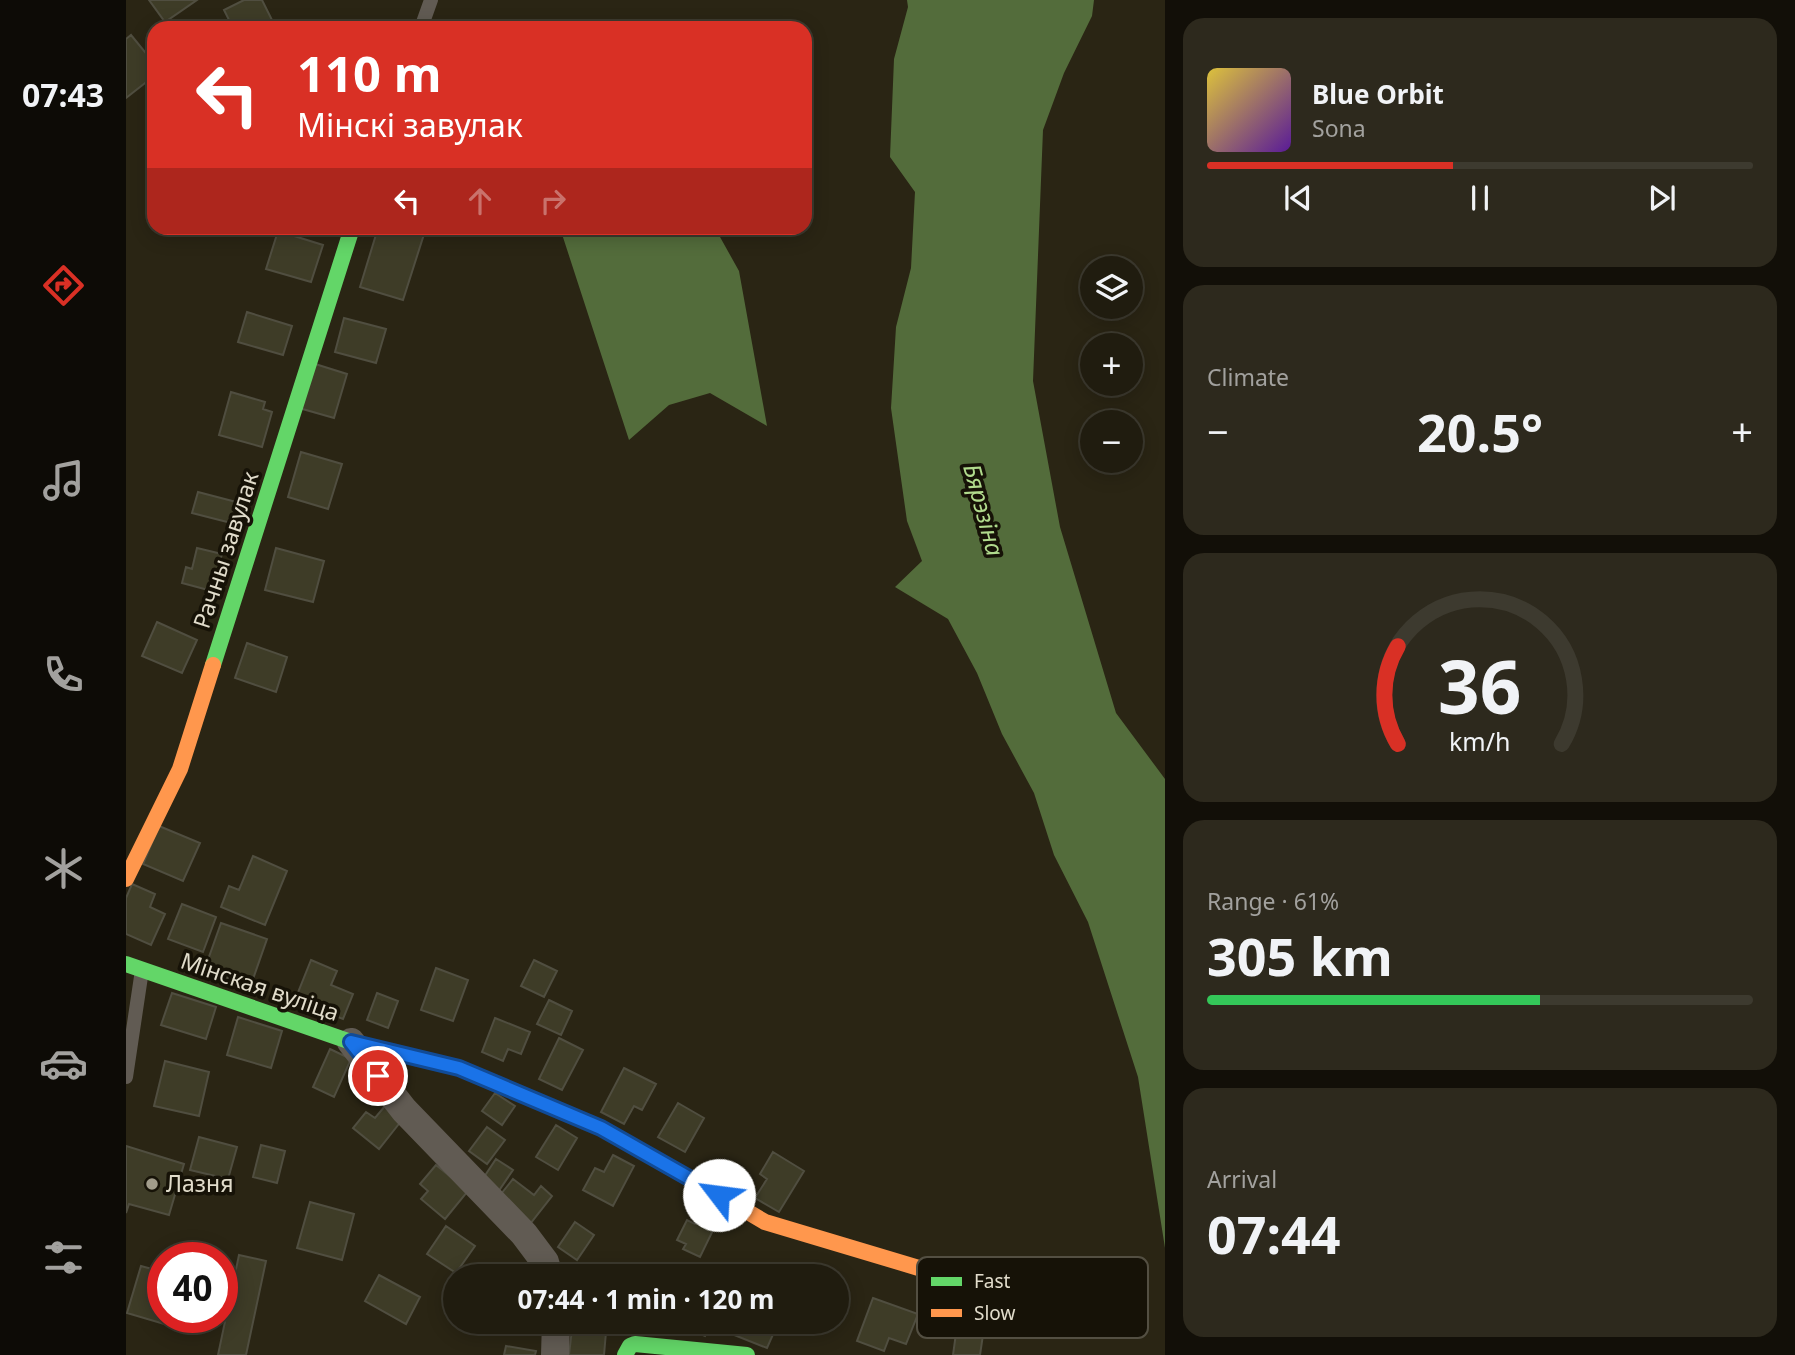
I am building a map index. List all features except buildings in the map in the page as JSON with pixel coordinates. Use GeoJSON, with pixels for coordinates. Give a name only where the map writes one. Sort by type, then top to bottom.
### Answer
{"type":"FeatureCollection","features":[{"type":"Feature","properties":{"kind":"street","name":"Рачны завулак"},"geometry":{"type":"LineString","coordinates":[[126,879],[180,769],[350,235]]}},
{"type":"Feature","properties":{"kind":"street","name":"Мінская вуліца"},"geometry":{"type":"LineString","coordinates":[[126,964],[143,964],[351,1042],[459,1068],[601,1128],[765,1222],[917,1268]]}},
{"type":"Feature","properties":{"kind":"street"},"geometry":{"type":"LineString","coordinates":[[351,1042],[404,1110],[524,1234],[545,1264]]}},
{"type":"Feature","properties":{"kind":"street"},"geometry":{"type":"LineString","coordinates":[[555,1355],[556,1334]]}},
{"type":"Feature","properties":{"kind":"street"},"geometry":{"type":"LineString","coordinates":[[625,1355],[630,1346],[635,1344],[747,1355]]}},
{"type":"Feature","properties":{"kind":"lane"},"geometry":{"type":"LineString","coordinates":[[424,21],[431,0]]}},
{"type":"Feature","properties":{"kind":"lane"},"geometry":{"type":"LineString","coordinates":[[126,1077],[143,964]]}},
{"type":"Feature","properties":{"kind":"water","name":"Бярэзіна"},"geometry":{"type":"Polygon","coordinates":[[[907,0],[1094,0],[1092,16],[1064,73],[1043,130],[1033,381],[1060,527],[1116,713],[1165,779],[1165,1248],[1138,1077],[1088,922],[1054,855],[1034,793],[1002,734],[977,673],[948,619],[895,587],[922,561],[907,521],[891,408],[896,327],[911,268],[915,192],[890,157],[894,59],[908,7],[907,0]]]}},
{"type":"Feature","properties":{"kind":"water"},"geometry":{"type":"Polygon","coordinates":[[[562,235],[719,235],[739,271],[767,426],[710,393],[669,405],[629,440],[562,235]]]}},
{"type":"Feature","properties":{"kind":"traffic: fast"},"geometry":{"type":"LineString","coordinates":[[213,665],[350,235]]}},
{"type":"Feature","properties":{"kind":"traffic: fast"},"geometry":{"type":"LineString","coordinates":[[126,964],[351,1042],[459,1068],[601,1128],[743,1209]]}},
{"type":"Feature","properties":{"kind":"traffic: fast"},"geometry":{"type":"LineString","coordinates":[[625,1355],[630,1346],[635,1344],[747,1355]]}},
{"type":"Feature","properties":{"kind":"traffic: slow"},"geometry":{"type":"LineString","coordinates":[[126,879],[180,769],[213,665]]}},
{"type":"Feature","properties":{"kind":"traffic: slow"},"geometry":{"type":"LineString","coordinates":[[743,1209],[765,1222],[917,1268]]}},
{"type":"Feature","properties":{"kind":"place","name":"Лазня"},"geometry":{"type":"Point","coordinates":[152,1184]}},
{"type":"Feature","properties":{"kind":"route"},"geometry":{"type":"LineString","coordinates":[[378,1076],[351,1042],[459,1068],[601,1128],[719,1195]]}}]}
